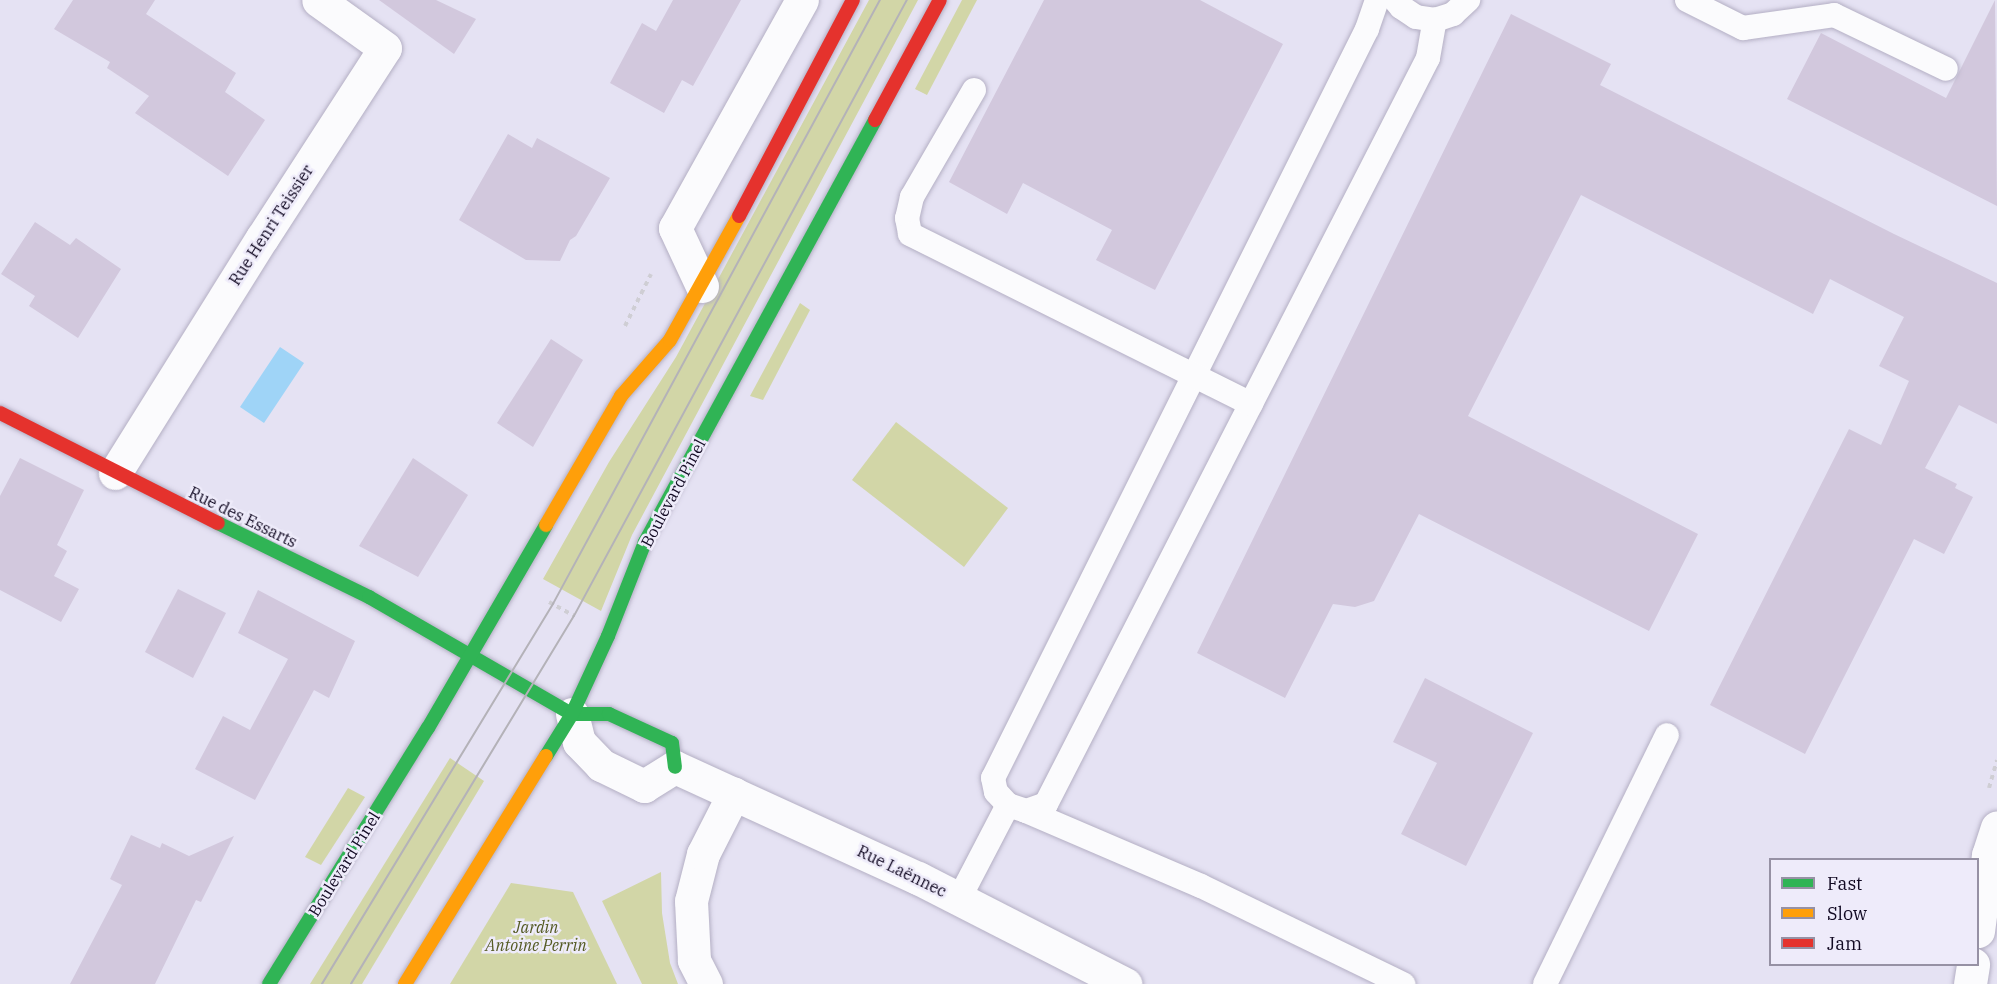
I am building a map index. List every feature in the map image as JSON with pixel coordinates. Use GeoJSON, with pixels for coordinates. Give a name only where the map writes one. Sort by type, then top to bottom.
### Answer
{"type":"FeatureCollection","features":[{"type":"Feature","properties":{"kind":"street","name":"Rue Henri Teissier"},"geometry":{"type":"LineString","coordinates":[[115,473],[262,238],[385,48],[318,0]]}},
{"type":"Feature","properties":{"kind":"street"},"geometry":{"type":"LineString","coordinates":[[702,286],[675,228],[802,0]]}},
{"type":"Feature","properties":{"kind":"street","name":"Boulevard Pinel"},"geometry":{"type":"LineString","coordinates":[[270,984],[428,728],[621,396],[670,340],[702,286],[853,0]]}},
{"type":"Feature","properties":{"kind":"street","name":"Boulevard Pinel"},"geometry":{"type":"LineString","coordinates":[[405,984],[572,714],[608,636],[645,543],[939,0]]}},
{"type":"Feature","properties":{"kind":"street","name":"Rue des Essarts"},"geometry":{"type":"LineString","coordinates":[[0,413],[115,473],[369,597],[470,653]]}},
{"type":"Feature","properties":{"kind":"street"},"geometry":{"type":"LineString","coordinates":[[470,653],[572,714],[609,714],[672,743],[675,767],[644,786],[601,765],[579,742],[572,714]]}},
{"type":"Feature","properties":{"kind":"street","name":"Rue Laënnec"},"geometry":{"type":"LineString","coordinates":[[675,767],[959,899],[1125,984]]}},
{"type":"Feature","properties":{"kind":"street"},"geometry":{"type":"LineString","coordinates":[[706,984],[694,960],[691,901],[703,855],[734,793]]}},
{"type":"Feature","properties":{"kind":"street"},"geometry":{"type":"LineString","coordinates":[[1979,917],[1988,855],[1997,827]]}},
{"type":"Feature","properties":{"kind":"street"},"geometry":{"type":"LineString","coordinates":[[1970,984],[1973,966]]}},
{"type":"Feature","properties":{"kind":"lane"},"geometry":{"type":"LineString","coordinates":[[1377,0],[1367,29],[993,778],[996,792],[1017,808],[1201,886],[1403,984]]}},
{"type":"Feature","properties":{"kind":"lane"},"geometry":{"type":"LineString","coordinates":[[1395,0],[1416,17],[1435,20],[1453,14],[1468,0]]}},
{"type":"Feature","properties":{"kind":"lane"},"geometry":{"type":"LineString","coordinates":[[1687,0],[1743,28],[1834,15],[1946,69]]}},
{"type":"Feature","properties":{"kind":"lane"},"geometry":{"type":"LineString","coordinates":[[959,899],[1017,808],[1046,804],[1428,58],[1435,20]]}},
{"type":"Feature","properties":{"kind":"lane"},"geometry":{"type":"LineString","coordinates":[[974,90],[912,197],[907,218],[910,234],[1251,404]]}},
{"type":"Feature","properties":{"kind":"lane"},"geometry":{"type":"LineString","coordinates":[[1545,984],[1667,735]]}},
{"type":"Feature","properties":{"kind":"path"},"geometry":{"type":"LineString","coordinates":[[621,334],[675,228]]}},
{"type":"Feature","properties":{"kind":"path"},"geometry":{"type":"LineString","coordinates":[[546,600],[581,620]]}},
{"type":"Feature","properties":{"kind":"green space"},"geometry":{"type":"Polygon","coordinates":[[[869,0],[918,0],[632,535],[601,611],[543,579],[609,462],[676,357],[869,0]]]}},
{"type":"Feature","properties":{"kind":"green space"},"geometry":{"type":"Polygon","coordinates":[[[962,0],[977,0],[927,95],[915,89],[962,0]]]}},
{"type":"Feature","properties":{"kind":"green space"},"geometry":{"type":"Polygon","coordinates":[[[800,303],[810,310],[763,400],[750,396],[800,303]]]}},
{"type":"Feature","properties":{"kind":"green space"},"geometry":{"type":"Polygon","coordinates":[[[896,422],[1008,508],[964,567],[852,480],[896,422]]]}},
{"type":"Feature","properties":{"kind":"green space"},"geometry":{"type":"Polygon","coordinates":[[[450,758],[484,781],[362,984],[310,984],[450,758]]]}},
{"type":"Feature","properties":{"kind":"green space"},"geometry":{"type":"Polygon","coordinates":[[[348,788],[365,797],[321,865],[305,857],[348,788]]]}},
{"type":"Feature","properties":{"kind":"green space"},"geometry":{"type":"Polygon","coordinates":[[[661,872],[662,913],[670,963],[678,984],[642,984],[602,901],[661,872]]]}},
{"type":"Feature","properties":{"kind":"green space","name":"Jardin Antoine Perrin"},"geometry":{"type":"Polygon","coordinates":[[[511,883],[573,892],[617,984],[450,984],[511,883]]]}},
{"type":"Feature","properties":{"kind":"water"},"geometry":{"type":"Polygon","coordinates":[[[280,347],[304,363],[264,423],[240,407],[280,347]]]}},
{"type":"Feature","properties":{"kind":"building"},"geometry":{"type":"Polygon","coordinates":[[[73,0],[155,0],[146,14],[236,73],[225,92],[265,120],[228,176],[135,113],[149,96],[107,68],[110,62],[54,29],[73,0]]]}},
{"type":"Feature","properties":{"kind":"building"},"geometry":{"type":"Polygon","coordinates":[[[379,0],[436,0],[476,19],[454,54],[379,0]]]}},
{"type":"Feature","properties":{"kind":"building"},"geometry":{"type":"Polygon","coordinates":[[[673,0],[741,0],[693,86],[682,80],[664,113],[610,83],[642,23],[656,31],[673,0]]]}},
{"type":"Feature","properties":{"kind":"building"},"geometry":{"type":"Polygon","coordinates":[[[1044,0],[1200,0],[1283,44],[1155,290],[1096,260],[1112,230],[1023,183],[1007,214],[949,182],[1044,0]]]}},
{"type":"Feature","properties":{"kind":"building"},"geometry":{"type":"Polygon","coordinates":[[[1995,0],[1997,206],[1787,99],[1821,33],[1946,98],[1995,0]]]}},
{"type":"Feature","properties":{"kind":"building"},"geometry":{"type":"Polygon","coordinates":[[[1511,14],[1611,64],[1600,85],[1894,234],[1997,283],[1997,424],[1959,405],[1925,468],[1957,484],[1955,488],[1973,497],[1944,554],[1914,539],[1805,754],[1710,705],[1849,429],[1881,445],[1909,381],[1879,366],[1904,317],[1830,279],[1813,314],[1581,195],[1468,416],[1698,534],[1649,631],[1419,514],[1374,601],[1355,607],[1333,604],[1285,698],[1197,653],[1511,14]]]}},
{"type":"Feature","properties":{"kind":"building"},"geometry":{"type":"Polygon","coordinates":[[[508,134],[532,148],[537,138],[610,178],[576,236],[570,240],[560,261],[526,260],[459,220],[508,134]]]}},
{"type":"Feature","properties":{"kind":"building"},"geometry":{"type":"Polygon","coordinates":[[[35,222],[70,245],[76,238],[121,269],[78,338],[29,306],[35,296],[1,274],[35,222]]]}},
{"type":"Feature","properties":{"kind":"building"},"geometry":{"type":"Polygon","coordinates":[[[551,339],[583,360],[533,447],[497,423],[551,339]]]}},
{"type":"Feature","properties":{"kind":"building"},"geometry":{"type":"Polygon","coordinates":[[[20,458],[84,490],[57,545],[67,551],[54,576],[79,589],[61,622],[0,590],[0,496],[20,458]]]}},
{"type":"Feature","properties":{"kind":"building"},"geometry":{"type":"Polygon","coordinates":[[[413,458],[468,495],[418,577],[359,546],[413,458]]]}},
{"type":"Feature","properties":{"kind":"building"},"geometry":{"type":"Polygon","coordinates":[[[178,589],[226,613],[193,678],[145,652],[178,589]]]}},
{"type":"Feature","properties":{"kind":"building"},"geometry":{"type":"Polygon","coordinates":[[[258,590],[355,641],[329,698],[314,690],[255,800],[195,769],[223,716],[250,730],[288,659],[238,633],[258,590]]]}},
{"type":"Feature","properties":{"kind":"building"},"geometry":{"type":"Polygon","coordinates":[[[1425,678],[1533,733],[1466,866],[1401,834],[1437,763],[1393,742],[1425,678]]]}},
{"type":"Feature","properties":{"kind":"building"},"geometry":{"type":"Polygon","coordinates":[[[131,835],[160,848],[162,843],[189,856],[234,836],[201,902],[196,900],[155,984],[70,984],[122,885],[110,879],[131,835]]]}},
{"type":"Feature","properties":{"kind":"tram line"},"geometry":{"type":"LineString","coordinates":[[322,984],[553,604],[880,0]]}},
{"type":"Feature","properties":{"kind":"tram line"},"geometry":{"type":"LineString","coordinates":[[351,984],[574,616],[907,0]]}},
{"type":"Feature","properties":{"kind":"traffic: fast"},"geometry":{"type":"LineString","coordinates":[[546,756],[572,714],[608,636],[645,542],[875,120]]}},
{"type":"Feature","properties":{"kind":"traffic: fast"},"geometry":{"type":"LineString","coordinates":[[218,523],[369,597],[572,714],[609,714],[672,743],[675,767]]}},
{"type":"Feature","properties":{"kind":"traffic: fast"},"geometry":{"type":"LineString","coordinates":[[269,984],[428,728],[546,525]]}},
{"type":"Feature","properties":{"kind":"traffic: slow"},"geometry":{"type":"LineString","coordinates":[[546,525],[621,396],[670,340],[739,216]]}},
{"type":"Feature","properties":{"kind":"traffic: slow"},"geometry":{"type":"LineString","coordinates":[[405,984],[546,756]]}},
{"type":"Feature","properties":{"kind":"traffic: jam"},"geometry":{"type":"LineString","coordinates":[[739,216],[853,0]]}},
{"type":"Feature","properties":{"kind":"traffic: jam"},"geometry":{"type":"LineString","coordinates":[[875,120],[940,0]]}},
{"type":"Feature","properties":{"kind":"traffic: jam"},"geometry":{"type":"LineString","coordinates":[[0,413],[218,523]]}}]}
